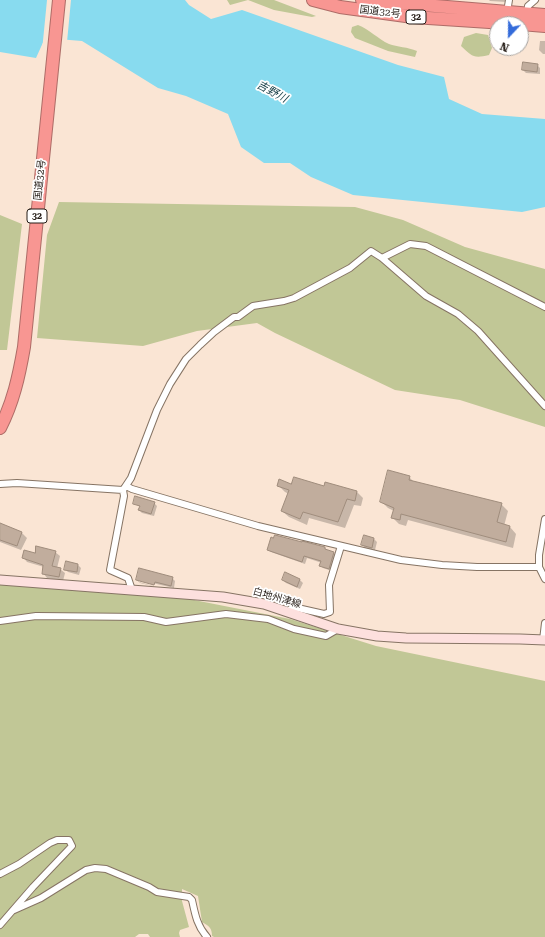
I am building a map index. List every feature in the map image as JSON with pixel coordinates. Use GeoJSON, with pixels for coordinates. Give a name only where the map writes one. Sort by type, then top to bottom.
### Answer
{"type":"FeatureCollection","features":[{"type":"Feature","properties":{"kind":"highway","name":"国道32号"},"geometry":{"type":"LineString","coordinates":[[0,428],[15,392],[24,347],[59,0]]}},
{"type":"Feature","properties":{"kind":"highway","name":"国道32号"},"geometry":{"type":"LineString","coordinates":[[313,0],[340,7],[508,6],[518,16]]}},
{"type":"Feature","properties":{"kind":"highway","name":"国道32号"},"geometry":{"type":"LineString","coordinates":[[362,0],[489,16]]}},
{"type":"Feature","properties":{"kind":"highway","name":"国道32号"},"geometry":{"type":"LineString","coordinates":[[529,18],[545,15]]}},
{"type":"Feature","properties":{"kind":"highway","name":"国道32号"},"geometry":{"type":"LineString","coordinates":[[529,22],[545,26]]}},
{"type":"Feature","properties":{"kind":"main road","name":"白地州津線"},"geometry":{"type":"LineString","coordinates":[[0,580],[223,597],[258,603],[338,629],[377,636],[406,638],[544,640]]}},
{"type":"Feature","properties":{"kind":"street"},"geometry":{"type":"LineString","coordinates":[[524,16],[528,6],[535,0]]}},
{"type":"Feature","properties":{"kind":"street"},"geometry":{"type":"LineString","coordinates":[[382,258],[410,244],[426,246],[545,307]]}},
{"type":"Feature","properties":{"kind":"street"},"geometry":{"type":"LineString","coordinates":[[132,590],[128,578],[110,570],[125,488],[157,410],[170,384],[186,359],[214,332],[234,317],[238,317],[253,306],[294,298],[350,268],[371,251],[382,258],[426,296],[458,314],[478,331],[545,406]]}},
{"type":"Feature","properties":{"kind":"street"},"geometry":{"type":"LineString","coordinates":[[0,484],[17,483],[132,489],[258,526],[401,560],[442,565],[477,567],[539,567]]}},
{"type":"Feature","properties":{"kind":"street"},"geometry":{"type":"LineString","coordinates":[[545,519],[538,555],[539,567],[545,579]]}},
{"type":"Feature","properties":{"kind":"street"},"geometry":{"type":"LineString","coordinates":[[287,612],[293,607],[324,614],[330,612],[330,585],[341,546]]}},
{"type":"Feature","properties":{"kind":"street"},"geometry":{"type":"LineString","coordinates":[[0,621],[36,616],[136,616],[166,622],[226,614],[268,619],[294,629],[326,636],[338,629]]}},
{"type":"Feature","properties":{"kind":"street"},"geometry":{"type":"LineString","coordinates":[[544,640],[545,624]]}},
{"type":"Feature","properties":{"kind":"street"},"geometry":{"type":"LineString","coordinates":[[0,874],[57,840],[69,840],[72,846],[33,887],[0,925]]}},
{"type":"Feature","properties":{"kind":"street"},"geometry":{"type":"LineString","coordinates":[[14,910],[41,898],[86,870],[95,868],[106,870],[149,887],[157,892],[190,897],[197,921],[207,937]]}},
{"type":"Feature","properties":{"kind":"green space"},"geometry":{"type":"Polygon","coordinates":[[[227,0],[248,0],[230,5],[227,0]]]}},
{"type":"Feature","properties":{"kind":"green space"},"geometry":{"type":"Polygon","coordinates":[[[248,0],[274,0],[316,16],[312,17],[274,10],[248,0]]]}},
{"type":"Feature","properties":{"kind":"green space"},"geometry":{"type":"Polygon","coordinates":[[[358,25],[389,44],[417,51],[415,57],[388,51],[355,38],[351,32],[352,27],[358,25]]]}},
{"type":"Feature","properties":{"kind":"green space"},"geometry":{"type":"Polygon","coordinates":[[[476,33],[488,35],[489,55],[479,57],[473,56],[461,46],[464,37],[476,33]]]}},
{"type":"Feature","properties":{"kind":"green space"},"geometry":{"type":"Polygon","coordinates":[[[59,202],[355,207],[403,220],[465,247],[545,269],[545,427],[460,400],[395,390],[257,323],[197,331],[143,346],[37,338],[47,235],[59,202]]]}},
{"type":"Feature","properties":{"kind":"green space"},"geometry":{"type":"Polygon","coordinates":[[[0,215],[22,224],[7,350],[0,350],[0,215]]]}},
{"type":"Feature","properties":{"kind":"green space"},"geometry":{"type":"Polygon","coordinates":[[[0,584],[189,599],[290,619],[376,646],[545,681],[545,937],[214,937],[212,936],[210,928],[202,922],[198,896],[182,889],[182,901],[189,927],[180,930],[180,937],[150,937],[148,934],[139,934],[135,937],[0,937],[0,584]]]}},
{"type":"Feature","properties":{"kind":"water","name":"吉野川"},"geometry":{"type":"Polygon","coordinates":[[[0,0],[185,0],[189,5],[211,19],[242,10],[398,65],[444,77],[449,99],[482,114],[545,119],[545,207],[522,212],[353,195],[311,177],[290,163],[264,163],[241,147],[228,114],[186,96],[158,88],[82,41],[45,38],[36,58],[0,52],[0,0]]]}},
{"type":"Feature","properties":{"kind":"pier"},"geometry":{"type":"Polygon","coordinates":[[[47,0],[71,0],[67,42],[46,40],[42,51],[47,0]]]}},
{"type":"Feature","properties":{"kind":"building"},"geometry":{"type":"Polygon","coordinates":[[[523,62],[538,64],[537,72],[522,70],[523,62]]]}},
{"type":"Feature","properties":{"kind":"building"},"geometry":{"type":"Polygon","coordinates":[[[388,470],[410,476],[409,480],[502,503],[497,522],[510,526],[506,542],[401,514],[400,520],[391,518],[394,508],[380,502],[388,470]]]}},
{"type":"Feature","properties":{"kind":"building"},"geometry":{"type":"Polygon","coordinates":[[[294,477],[324,486],[325,482],[357,491],[355,501],[347,499],[338,522],[303,512],[300,519],[281,511],[289,490],[277,486],[279,479],[291,484],[294,477]]]}},
{"type":"Feature","properties":{"kind":"building"},"geometry":{"type":"Polygon","coordinates":[[[135,496],[155,502],[151,514],[138,510],[140,506],[133,504],[135,496]]]}},
{"type":"Feature","properties":{"kind":"building"},"geometry":{"type":"Polygon","coordinates":[[[0,523],[22,532],[17,546],[0,540],[0,523]]]}},
{"type":"Feature","properties":{"kind":"building"},"geometry":{"type":"Polygon","coordinates":[[[275,535],[325,547],[325,549],[334,552],[329,569],[319,566],[321,561],[304,556],[302,562],[267,550],[271,537],[273,538],[275,535]]]}},
{"type":"Feature","properties":{"kind":"building"},"geometry":{"type":"Polygon","coordinates":[[[364,535],[374,538],[372,548],[361,545],[364,535]]]}},
{"type":"Feature","properties":{"kind":"building"},"geometry":{"type":"Polygon","coordinates":[[[36,546],[56,551],[52,566],[61,568],[59,577],[42,574],[43,565],[22,558],[24,550],[35,553],[36,546]]]}},
{"type":"Feature","properties":{"kind":"building"},"geometry":{"type":"Polygon","coordinates":[[[66,561],[78,564],[77,572],[64,570],[66,561]]]}},
{"type":"Feature","properties":{"kind":"building"},"geometry":{"type":"Polygon","coordinates":[[[139,568],[173,577],[171,586],[155,582],[154,585],[136,580],[139,568]]]}},
{"type":"Feature","properties":{"kind":"building"},"geometry":{"type":"Polygon","coordinates":[[[285,572],[300,579],[297,587],[282,580],[285,572]]]}}]}
